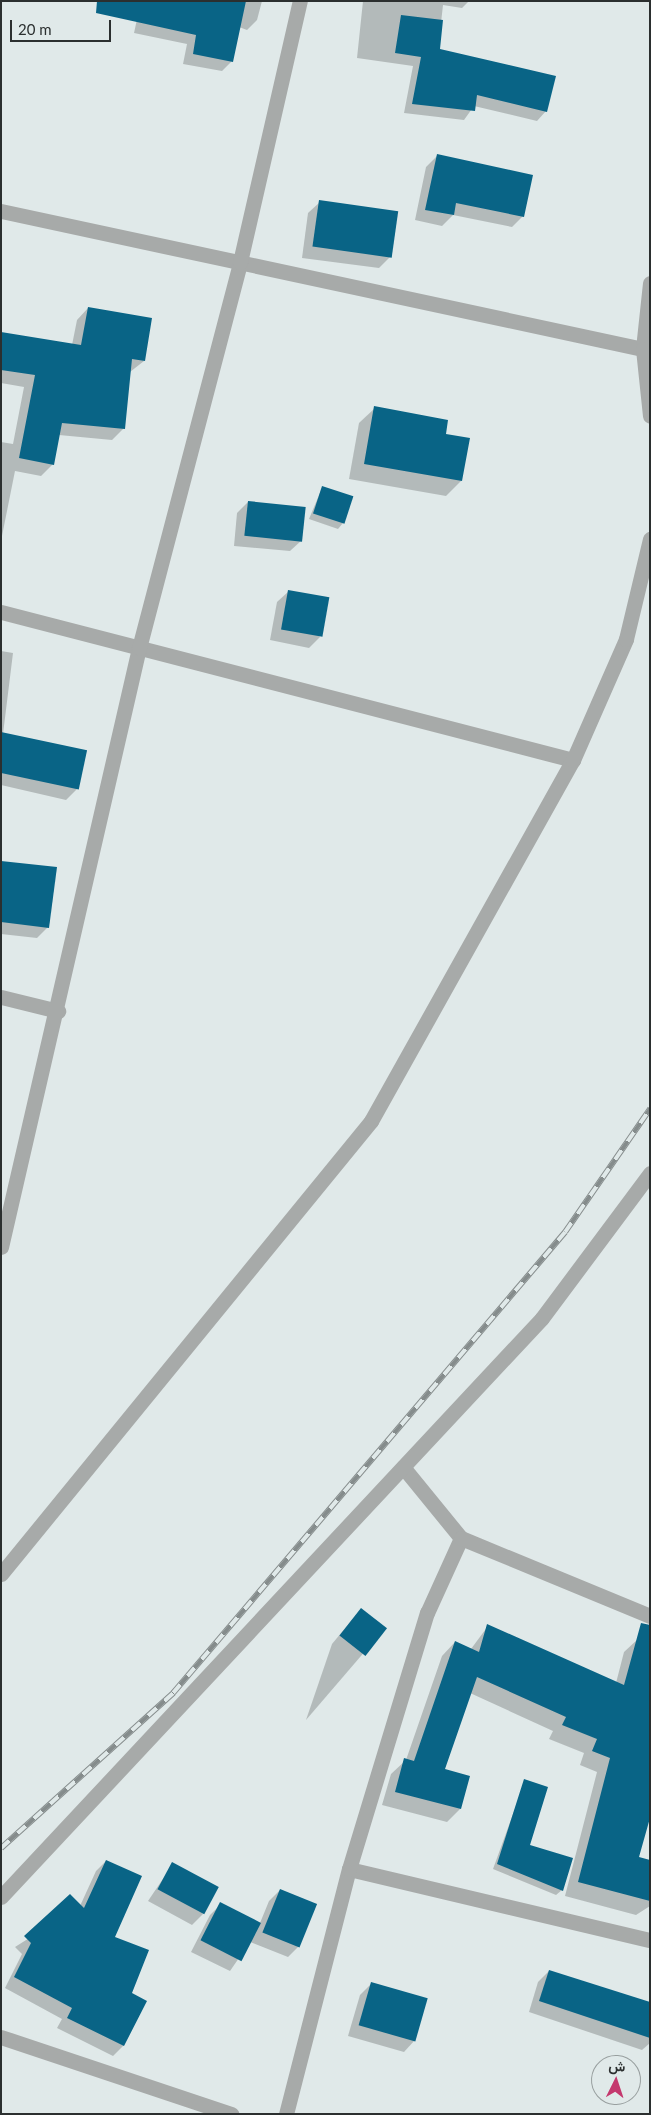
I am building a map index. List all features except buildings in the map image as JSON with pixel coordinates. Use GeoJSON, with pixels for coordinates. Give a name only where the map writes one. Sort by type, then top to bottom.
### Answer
{"type":"FeatureCollection","features":[{"type":"Feature","properties":{"kind":"street"},"geometry":{"type":"LineString","coordinates":[[1,1247],[58,1011],[139,648],[240,262],[300,1]]}},
{"type":"Feature","properties":{"kind":"street"},"geometry":{"type":"LineString","coordinates":[[1,211],[643,349]]}},
{"type":"Feature","properties":{"kind":"street"},"geometry":{"type":"LineString","coordinates":[[650,283],[643,349],[650,416]]}},
{"type":"Feature","properties":{"kind":"street"},"geometry":{"type":"LineString","coordinates":[[1,1574],[371,1121],[573,760],[626,639],[650,539]]}},
{"type":"Feature","properties":{"kind":"street"},"geometry":{"type":"LineString","coordinates":[[1,612],[573,760]]}},
{"type":"Feature","properties":{"kind":"street"},"geometry":{"type":"LineString","coordinates":[[1,997],[58,1011]]}},
{"type":"Feature","properties":{"kind":"street"},"geometry":{"type":"LineString","coordinates":[[1,1897],[542,1318],[650,1173]]}},
{"type":"Feature","properties":{"kind":"street"},"geometry":{"type":"LineString","coordinates":[[403,1467],[461,1538],[650,1616]]}},
{"type":"Feature","properties":{"kind":"street"},"geometry":{"type":"LineString","coordinates":[[286,2114],[348,1870],[427,1613],[461,1538]]}},
{"type":"Feature","properties":{"kind":"street"},"geometry":{"type":"LineString","coordinates":[[348,1870],[650,1940]]}},
{"type":"Feature","properties":{"kind":"street"},"geometry":{"type":"LineString","coordinates":[[1,2037],[232,2114]]}},
{"type":"Feature","properties":{"kind":"railway"},"geometry":{"type":"LineString","coordinates":[[1,1848],[173,1693],[565,1232],[650,1109]]}}]}
